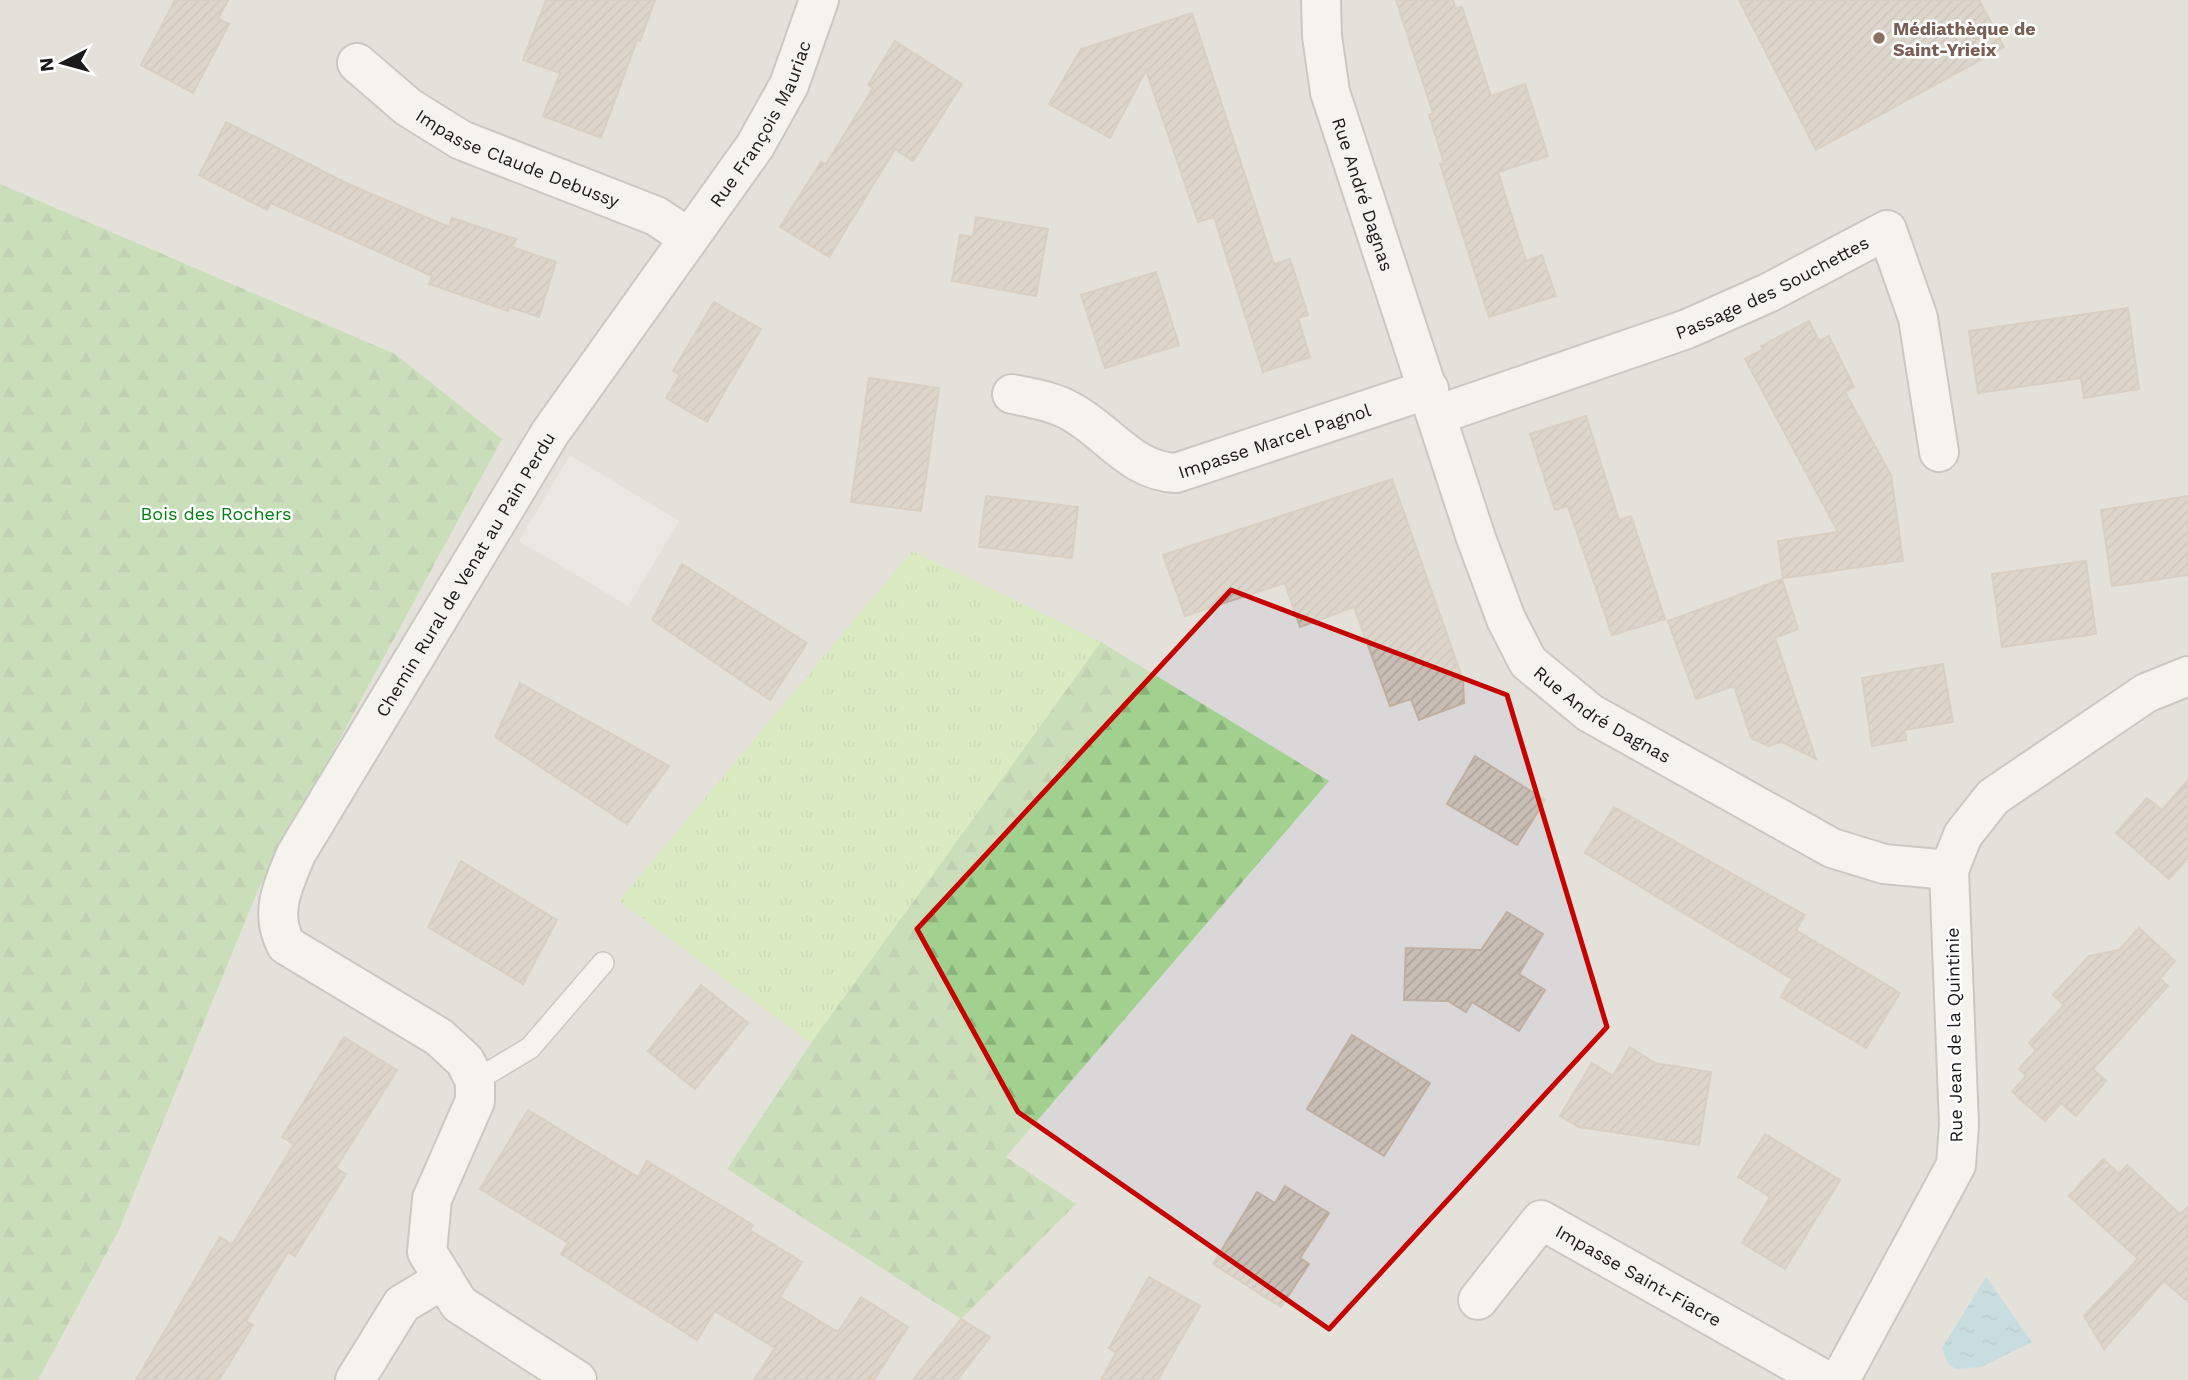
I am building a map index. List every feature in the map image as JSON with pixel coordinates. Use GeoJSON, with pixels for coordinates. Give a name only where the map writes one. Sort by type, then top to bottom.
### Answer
{"type":"FeatureCollection","features":[{"type":"Feature","properties":{"kind":"street","name":"Rue François Mauriac"},"geometry":{"type":"LineString","coordinates":[[689,238],[755,146],[789,85],[819,0]]}},
{"type":"Feature","properties":{"kind":"street","name":"Rue André Dagnas"},"geometry":{"type":"LineString","coordinates":[[1321,0],[1322,36],[1330,92],[1480,549],[1506,619],[1528,662],[1590,713],[1832,848],[1884,864],[1950,870]]}},
{"type":"Feature","properties":{"kind":"street","name":"Impasse Claude Debussy"},"geometry":{"type":"LineString","coordinates":[[357,63],[408,107],[461,140],[656,216],[689,238]]}},
{"type":"Feature","properties":{"kind":"street","name":"Passage des Souchettes"},"geometry":{"type":"LineString","coordinates":[[1433,402],[1687,329],[1768,293],[1887,230],[1919,318],[1939,452]]}},
{"type":"Feature","properties":{"kind":"street","name":"Chemin Rural de Venat au Pain Perdu"},"geometry":{"type":"LineString","coordinates":[[475,1081],[465,1060],[439,1037],[286,945],[278,930],[277,900],[296,854],[550,433],[689,238]]}},
{"type":"Feature","properties":{"kind":"street","name":"Impasse Marcel Pagnol"},"geometry":{"type":"LineString","coordinates":[[1012,394],[1044,400],[1071,411],[1139,464],[1158,472],[1176,473],[1433,402]]}},
{"type":"Feature","properties":{"kind":"street"},"geometry":{"type":"LineString","coordinates":[[1950,870],[1963,835],[1993,797],[2146,693],[2188,676]]}},
{"type":"Feature","properties":{"kind":"street","name":"Rue Jean de la Quintinie"},"geometry":{"type":"LineString","coordinates":[[1840,1380],[1956,1165],[1959,1125],[1950,870]]}},
{"type":"Feature","properties":{"kind":"street"},"geometry":{"type":"LineString","coordinates":[[475,1081],[475,1101],[432,1199],[427,1252],[459,1304],[578,1380]]}},
{"type":"Feature","properties":{"kind":"street","name":"Impasse Saint-Fiacre"},"geometry":{"type":"LineString","coordinates":[[1478,1300],[1541,1220],[1825,1380]]}},
{"type":"Feature","properties":{"kind":"street"},"geometry":{"type":"LineString","coordinates":[[355,1380],[402,1304],[443,1279]]}},
{"type":"Feature","properties":{"kind":"lane"},"geometry":{"type":"LineString","coordinates":[[475,1081],[530,1048],[603,963]]}},
{"type":"Feature","properties":{"kind":"highlighted area"},"geometry":{"type":"Polygon","coordinates":[[[1231,590],[1507,695],[1607,1027],[1329,1329],[1018,1112],[917,929],[1231,590]]]}},
{"type":"Feature","properties":{"kind":"shaded area"},"geometry":{"type":"Polygon","coordinates":[[[0,0],[2188,0],[2188,1380],[38,1380],[119,1230],[258,890],[395,354],[0,184],[0,0]]]}},
{"type":"Feature","properties":{"kind":"shaded area"},"geometry":{"type":"Polygon","coordinates":[[[570,455],[679,521],[628,606],[519,541],[570,455]]]}},
{"type":"Feature","properties":{"kind":"green space","name":"Bois des Rochers"},"geometry":{"type":"Polygon","coordinates":[[[0,184],[395,354],[502,439],[258,890],[119,1230],[38,1380],[0,1380],[0,184]]]}},
{"type":"Feature","properties":{"kind":"green space"},"geometry":{"type":"Polygon","coordinates":[[[912,551],[1101,642],[811,1043],[619,901],[912,551]]]}},
{"type":"Feature","properties":{"kind":"green space"},"geometry":{"type":"Polygon","coordinates":[[[1101,642],[1329,781],[1006,1157],[1076,1204],[961,1319],[727,1169],[811,1043],[1101,642]]]}},
{"type":"Feature","properties":{"kind":"water"},"geometry":{"type":"Polygon","coordinates":[[[1986,1277],[2032,1342],[1981,1367],[1956,1369],[1948,1364],[1942,1348],[1986,1277]]]}},
{"type":"Feature","properties":{"kind":"building"},"geometry":{"type":"Polygon","coordinates":[[[175,0],[228,0],[218,19],[229,24],[193,93],[141,65],[175,0]]]}},
{"type":"Feature","properties":{"kind":"building"},"geometry":{"type":"Polygon","coordinates":[[[546,0],[655,0],[640,41],[637,40],[601,138],[543,116],[560,73],[523,60],[546,0]]]}},
{"type":"Feature","properties":{"kind":"building"},"geometry":{"type":"Polygon","coordinates":[[[1396,0],[1453,0],[1455,8],[1462,7],[1491,96],[1525,84],[1548,156],[1498,172],[1526,261],[1542,255],[1556,296],[1489,317],[1440,164],[1444,163],[1429,115],[1433,113],[1396,0]]]}},
{"type":"Feature","properties":{"kind":"building"},"geometry":{"type":"Polygon","coordinates":[[[1739,0],[1979,0],[2004,47],[1816,150],[1739,0]]]}},
{"type":"Feature","properties":{"kind":"building"},"geometry":{"type":"Polygon","coordinates":[[[1192,13],[1274,264],[1290,259],[1308,315],[1298,318],[1310,357],[1263,372],[1214,217],[1198,222],[1146,70],[1110,138],[1049,104],[1081,49],[1192,13]]]}},
{"type":"Feature","properties":{"kind":"building"},"geometry":{"type":"Polygon","coordinates":[[[895,41],[962,84],[913,161],[895,149],[829,257],[780,227],[821,162],[826,164],[873,88],[868,85],[895,41]]]}},
{"type":"Feature","properties":{"kind":"building"},"geometry":{"type":"Polygon","coordinates":[[[226,122],[346,183],[449,227],[452,218],[516,239],[512,247],[556,262],[539,317],[509,307],[508,311],[429,284],[432,276],[271,203],[267,210],[199,175],[226,122]]]}},
{"type":"Feature","properties":{"kind":"building"},"geometry":{"type":"Polygon","coordinates":[[[976,217],[1048,229],[1036,296],[952,281],[960,235],[973,237],[976,217]]]}},
{"type":"Feature","properties":{"kind":"building"},"geometry":{"type":"Polygon","coordinates":[[[1156,272],[1179,345],[1105,368],[1081,295],[1156,272]]]}},
{"type":"Feature","properties":{"kind":"building"},"geometry":{"type":"Polygon","coordinates":[[[714,302],[761,329],[707,422],[666,398],[680,375],[673,371],[714,302]]]}},
{"type":"Feature","properties":{"kind":"building"},"geometry":{"type":"Polygon","coordinates":[[[2128,308],[2139,389],[2084,398],[2081,378],[1978,393],[1969,331],[2128,308]]]}},
{"type":"Feature","properties":{"kind":"building"},"geometry":{"type":"Polygon","coordinates":[[[1809,321],[1819,341],[1829,336],[1854,387],[1845,392],[1891,475],[1903,561],[1783,578],[1778,541],[1838,532],[1745,359],[1763,349],[1761,346],[1809,321]]]}},
{"type":"Feature","properties":{"kind":"building"},"geometry":{"type":"Polygon","coordinates":[[[869,378],[939,388],[921,511],[851,502],[869,378]]]}},
{"type":"Feature","properties":{"kind":"building"},"geometry":{"type":"Polygon","coordinates":[[[1586,416],[1619,520],[1631,516],[1665,619],[1612,635],[1568,506],[1555,510],[1530,434],[1586,416]]]}},
{"type":"Feature","properties":{"kind":"building"},"geometry":{"type":"Polygon","coordinates":[[[1392,479],[1463,680],[1464,703],[1419,720],[1411,699],[1390,706],[1354,607],[1300,627],[1285,583],[1185,616],[1163,555],[1392,479]]]}},
{"type":"Feature","properties":{"kind":"building"},"geometry":{"type":"Polygon","coordinates":[[[986,496],[1078,507],[1072,558],[979,547],[986,496]]]}},
{"type":"Feature","properties":{"kind":"building"},"geometry":{"type":"Polygon","coordinates":[[[2188,496],[2188,575],[2112,586],[2101,510],[2188,496]]]}},
{"type":"Feature","properties":{"kind":"building"},"geometry":{"type":"Polygon","coordinates":[[[2086,561],[2096,634],[2002,647],[1992,574],[2086,561]]]}},
{"type":"Feature","properties":{"kind":"building"},"geometry":{"type":"Polygon","coordinates":[[[682,564],[807,643],[770,700],[652,620],[682,564]]]}},
{"type":"Feature","properties":{"kind":"building"},"geometry":{"type":"Polygon","coordinates":[[[1782,579],[1798,629],[1775,638],[1816,759],[1782,742],[1768,746],[1751,738],[1734,686],[1696,699],[1668,621],[1782,579]]]}},
{"type":"Feature","properties":{"kind":"building"},"geometry":{"type":"Polygon","coordinates":[[[1943,664],[1953,722],[1905,730],[1906,740],[1872,746],[1862,678],[1943,664]]]}},
{"type":"Feature","properties":{"kind":"building"},"geometry":{"type":"Polygon","coordinates":[[[520,683],[669,766],[627,824],[495,737],[520,683]]]}},
{"type":"Feature","properties":{"kind":"building"},"geometry":{"type":"Polygon","coordinates":[[[1475,756],[1545,800],[1517,845],[1447,804],[1475,756]]]}},
{"type":"Feature","properties":{"kind":"building"},"geometry":{"type":"Polygon","coordinates":[[[2188,780],[2188,858],[2169,879],[2116,833],[2147,798],[2162,810],[2188,780]]]}},
{"type":"Feature","properties":{"kind":"building"},"geometry":{"type":"Polygon","coordinates":[[[1614,807],[1805,915],[1796,930],[1900,993],[1866,1048],[1781,997],[1792,979],[1585,853],[1614,807]]]}},
{"type":"Feature","properties":{"kind":"building"},"geometry":{"type":"Polygon","coordinates":[[[461,861],[557,920],[523,984],[428,927],[461,861]]]}},
{"type":"Feature","properties":{"kind":"building"},"geometry":{"type":"Polygon","coordinates":[[[1507,912],[1543,934],[1519,974],[1545,990],[1519,1031],[1472,1002],[1466,1012],[1448,1001],[1404,1000],[1406,948],[1481,950],[1507,912]]]}},
{"type":"Feature","properties":{"kind":"building"},"geometry":{"type":"Polygon","coordinates":[[[2139,928],[2175,961],[2160,978],[2168,986],[2093,1069],[2106,1081],[2076,1116],[2061,1103],[2045,1121],[2012,1092],[2026,1076],[2019,1069],[2036,1050],[2029,1043],[2064,1005],[2053,995],[2089,956],[2119,950],[2139,928]]]}},
{"type":"Feature","properties":{"kind":"building"},"geometry":{"type":"Polygon","coordinates":[[[701,985],[748,1023],[695,1089],[648,1051],[701,985]]]}},
{"type":"Feature","properties":{"kind":"building"},"geometry":{"type":"Polygon","coordinates":[[[1352,1035],[1430,1083],[1384,1156],[1307,1109],[1352,1035]]]}},
{"type":"Feature","properties":{"kind":"building"},"geometry":{"type":"Polygon","coordinates":[[[344,1037],[397,1070],[336,1168],[346,1174],[295,1256],[288,1252],[246,1321],[253,1325],[219,1380],[136,1380],[220,1237],[232,1245],[294,1144],[282,1137],[344,1037]]]}},
{"type":"Feature","properties":{"kind":"building"},"geometry":{"type":"Polygon","coordinates":[[[1630,1047],[1655,1063],[1711,1072],[1699,1145],[1579,1127],[1560,1116],[1592,1063],[1613,1076],[1630,1047]]]}},
{"type":"Feature","properties":{"kind":"building"},"geometry":{"type":"Polygon","coordinates":[[[528,1110],[638,1177],[647,1161],[753,1225],[750,1230],[802,1262],[780,1297],[838,1332],[861,1297],[908,1327],[874,1380],[754,1380],[775,1348],[715,1311],[697,1340],[561,1254],[568,1243],[480,1189],[528,1110]]]}},
{"type":"Feature","properties":{"kind":"building"},"geometry":{"type":"Polygon","coordinates":[[[1765,1134],[1840,1180],[1785,1269],[1742,1243],[1770,1197],[1738,1177],[1765,1134]]]}},
{"type":"Feature","properties":{"kind":"building"},"geometry":{"type":"Polygon","coordinates":[[[2103,1159],[2119,1174],[2127,1165],[2180,1214],[2188,1207],[2188,1302],[2164,1281],[2104,1349],[2084,1316],[2138,1259],[2069,1196],[2103,1159]]]}},
{"type":"Feature","properties":{"kind":"building"},"geometry":{"type":"Polygon","coordinates":[[[1285,1186],[1329,1213],[1300,1258],[1309,1264],[1281,1307],[1213,1264],[1257,1192],[1275,1203],[1285,1186]]]}},
{"type":"Feature","properties":{"kind":"building"},"geometry":{"type":"Polygon","coordinates":[[[1149,1277],[1200,1306],[1158,1380],[1101,1380],[1116,1353],[1109,1348],[1149,1277]]]}},
{"type":"Feature","properties":{"kind":"building"},"geometry":{"type":"Polygon","coordinates":[[[961,1319],[990,1337],[957,1380],[913,1380],[961,1319]]]}},
{"type":"Feature","properties":{"kind":"place","name":"Médiathèque de Saint-Yrieix"},"geometry":{"type":"Point","coordinates":[1879,38]}}]}
